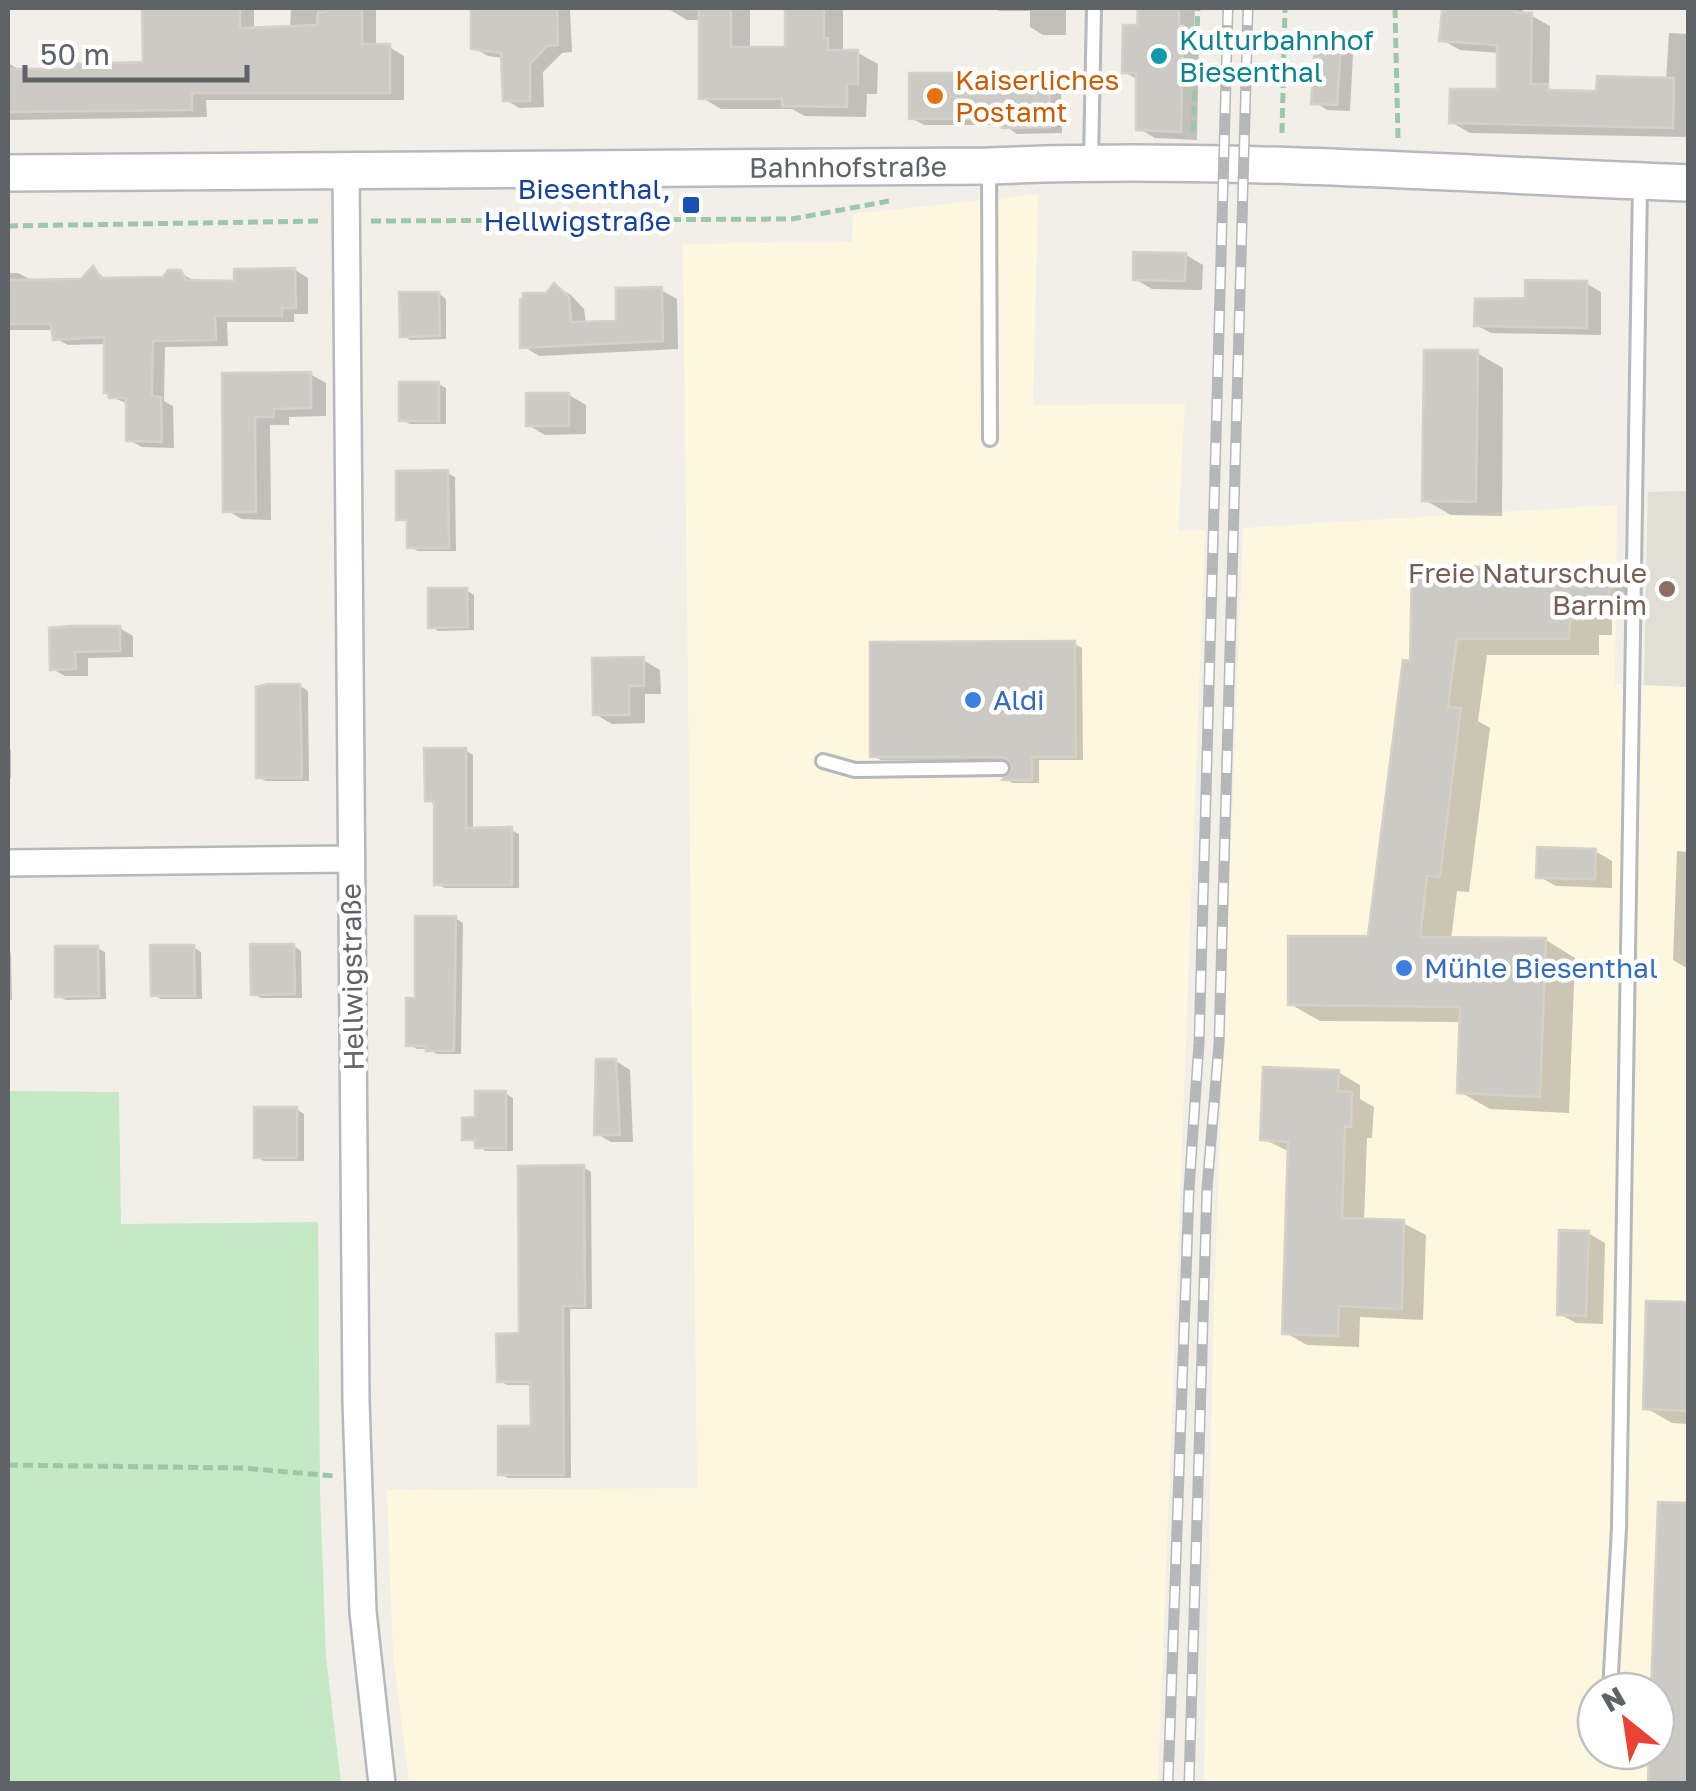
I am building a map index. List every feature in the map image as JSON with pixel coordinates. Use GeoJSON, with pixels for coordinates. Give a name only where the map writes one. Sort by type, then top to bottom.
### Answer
{"type":"FeatureCollection","features":[{"type":"Feature","properties":{"kind":"main road","name":"Bahnhofstraße"},"geometry":{"type":"LineString","coordinates":[[8,174],[1092,162],[1688,183]]}},
{"type":"Feature","properties":{"kind":"street","name":"Hellwigstraße"},"geometry":{"type":"LineString","coordinates":[[346,170],[358,1478],[363,1612],[382,1784]]}},
{"type":"Feature","properties":{"kind":"street"},"geometry":{"type":"LineString","coordinates":[[8,863],[350,859]]}},
{"type":"Feature","properties":{"kind":"lane"},"geometry":{"type":"LineString","coordinates":[[1092,162],[1094,8]]}},
{"type":"Feature","properties":{"kind":"lane"},"geometry":{"type":"LineString","coordinates":[[988,166],[990,438]]}},
{"type":"Feature","properties":{"kind":"lane"},"geometry":{"type":"LineString","coordinates":[[1611,1671],[1619,1528],[1640,181]]}},
{"type":"Feature","properties":{"kind":"lane"},"geometry":{"type":"LineString","coordinates":[[823,761],[855,770],[1002,768]]}},
{"type":"Feature","properties":{"kind":"path"},"geometry":{"type":"LineString","coordinates":[[1192,164],[1198,8]]}},
{"type":"Feature","properties":{"kind":"path"},"geometry":{"type":"LineString","coordinates":[[1281,166],[1285,8]]}},
{"type":"Feature","properties":{"kind":"path"},"geometry":{"type":"LineString","coordinates":[[1395,8],[1396,171]]}},
{"type":"Feature","properties":{"kind":"path"},"geometry":{"type":"LineString","coordinates":[[8,226],[792,219],[894,201]]}},
{"type":"Feature","properties":{"kind":"path"},"geometry":{"type":"LineString","coordinates":[[8,1465],[242,1468],[358,1478]]}},
{"type":"Feature","properties":{"kind":"shaded area"},"geometry":{"type":"Polygon","coordinates":[[[1038,194],[1033,405],[1185,404],[1178,531],[1205,530],[1158,1783],[409,1783],[393,1655],[387,1490],[697,1488],[683,244],[852,242],[853,214],[1038,194]]]}},
{"type":"Feature","properties":{"kind":"shaded area","name":"Freie Naturschule Barnim"},"geometry":{"type":"Polygon","coordinates":[[[1688,491],[1688,687],[1644,685],[1648,492],[1688,491]]]}},
{"type":"Feature","properties":{"kind":"shaded area"},"geometry":{"type":"Polygon","coordinates":[[[1617,505],[1615,684],[1688,687],[1688,1783],[1204,1784],[1214,1298],[1243,528],[1617,505]]]}},
{"type":"Feature","properties":{"kind":"green space"},"geometry":{"type":"Polygon","coordinates":[[[8,1091],[119,1092],[121,1224],[318,1222],[326,1657],[341,1783],[8,1783],[8,1091]]]}},
{"type":"Feature","properties":{"kind":"building"},"geometry":{"type":"Polygon","coordinates":[[[142,8],[240,8],[240,28],[317,25],[318,12],[326,12],[326,8],[362,8],[362,44],[390,44],[390,93],[192,93],[192,110],[8,112],[8,69],[75,69],[75,64],[143,62],[142,8]]]}},
{"type":"Feature","properties":{"kind":"building"},"geometry":{"type":"Polygon","coordinates":[[[471,8],[557,8],[558,45],[547,46],[530,64],[530,101],[503,101],[501,53],[471,49],[471,8]]]}},
{"type":"Feature","properties":{"kind":"building"},"geometry":{"type":"Polygon","coordinates":[[[699,8],[731,8],[731,47],[785,47],[785,8],[824,8],[828,50],[858,50],[858,84],[847,84],[847,107],[782,106],[782,99],[699,99],[699,8]]]}},
{"type":"Feature","properties":{"kind":"building"},"geometry":{"type":"Polygon","coordinates":[[[1138,8],[1179,8],[1179,26],[1183,25],[1181,132],[1136,130],[1136,73],[1122,73],[1123,25],[1137,25],[1138,8]]]}},
{"type":"Feature","properties":{"kind":"building"},"geometry":{"type":"Polygon","coordinates":[[[1446,8],[1515,8],[1515,12],[1532,13],[1531,84],[1548,84],[1548,90],[1596,91],[1597,76],[1674,78],[1673,128],[1449,123],[1450,89],[1497,89],[1497,45],[1439,41],[1442,11],[1446,12],[1446,8]]]}},
{"type":"Feature","properties":{"kind":"building"},"geometry":{"type":"Polygon","coordinates":[[[1315,43],[1341,44],[1337,105],[1311,104],[1315,43]]]}},
{"type":"Feature","properties":{"kind":"building"},"geometry":{"type":"Polygon","coordinates":[[[909,73],[961,73],[961,84],[1049,82],[1050,127],[1002,128],[1002,119],[909,119],[909,73]]]}},
{"type":"Feature","properties":{"kind":"building"},"geometry":{"type":"Polygon","coordinates":[[[1133,252],[1186,253],[1185,281],[1133,280],[1133,252]]]}},
{"type":"Feature","properties":{"kind":"building"},"geometry":{"type":"Polygon","coordinates":[[[93,266],[101,278],[163,277],[168,270],[181,270],[186,280],[234,281],[234,269],[295,268],[296,308],[282,308],[282,316],[215,316],[216,340],[153,341],[152,396],[161,397],[162,442],[126,441],[126,398],[109,398],[104,393],[104,337],[53,340],[51,324],[8,324],[8,280],[81,279],[93,266]]]}},
{"type":"Feature","properties":{"kind":"building"},"geometry":{"type":"Polygon","coordinates":[[[1525,280],[1587,281],[1587,328],[1474,326],[1475,299],[1525,298],[1525,280]]]}},
{"type":"Feature","properties":{"kind":"building"},"geometry":{"type":"Polygon","coordinates":[[[554,283],[569,297],[571,322],[616,321],[616,288],[662,287],[663,341],[520,348],[523,293],[546,293],[554,283]]]}},
{"type":"Feature","properties":{"kind":"building"},"geometry":{"type":"Polygon","coordinates":[[[399,292],[439,292],[440,336],[400,337],[399,292]]]}},
{"type":"Feature","properties":{"kind":"building"},"geometry":{"type":"Polygon","coordinates":[[[1424,350],[1478,350],[1476,502],[1422,501],[1424,350]]]}},
{"type":"Feature","properties":{"kind":"building"},"geometry":{"type":"Polygon","coordinates":[[[311,372],[311,408],[274,409],[274,417],[255,417],[256,512],[223,512],[222,373],[311,372]]]}},
{"type":"Feature","properties":{"kind":"building"},"geometry":{"type":"Polygon","coordinates":[[[399,382],[439,382],[439,421],[399,421],[399,382]]]}},
{"type":"Feature","properties":{"kind":"building"},"geometry":{"type":"Polygon","coordinates":[[[526,393],[569,393],[569,426],[526,426],[526,393]]]}},
{"type":"Feature","properties":{"kind":"building"},"geometry":{"type":"Polygon","coordinates":[[[448,470],[449,548],[407,548],[407,520],[396,520],[396,471],[448,470]]]}},
{"type":"Feature","properties":{"kind":"building"},"geometry":{"type":"Polygon","coordinates":[[[1412,566],[1610,568],[1609,601],[1583,601],[1583,620],[1570,619],[1569,639],[1457,639],[1448,707],[1461,708],[1440,877],[1427,876],[1420,937],[1546,938],[1540,1097],[1457,1093],[1460,1007],[1288,1005],[1288,936],[1368,936],[1403,660],[1410,661],[1412,566]]]}},
{"type":"Feature","properties":{"kind":"building"},"geometry":{"type":"Polygon","coordinates":[[[428,588],[467,588],[468,627],[428,628],[428,588]]]}},
{"type":"Feature","properties":{"kind":"building"},"geometry":{"type":"Polygon","coordinates":[[[120,626],[120,651],[75,652],[76,669],[50,670],[49,628],[120,626]]]}},
{"type":"Feature","properties":{"kind":"building","name":"Aldi"},"geometry":{"type":"Polygon","coordinates":[[[1075,641],[1076,757],[1032,757],[1032,780],[1002,780],[1012,769],[1002,757],[870,757],[870,642],[1075,641]]]}},
{"type":"Feature","properties":{"kind":"building"},"geometry":{"type":"Polygon","coordinates":[[[644,657],[644,686],[629,686],[629,715],[593,715],[592,658],[644,657]]]}},
{"type":"Feature","properties":{"kind":"building"},"geometry":{"type":"Polygon","coordinates":[[[300,684],[302,778],[256,778],[256,687],[300,684]]]}},
{"type":"Feature","properties":{"kind":"building"},"geometry":{"type":"Polygon","coordinates":[[[424,748],[466,748],[466,828],[512,827],[512,885],[434,885],[434,801],[425,801],[424,748]]]}},
{"type":"Feature","properties":{"kind":"building"},"geometry":{"type":"Polygon","coordinates":[[[1537,847],[1596,849],[1595,879],[1536,878],[1537,847]]]}},
{"type":"Feature","properties":{"kind":"building"},"geometry":{"type":"Polygon","coordinates":[[[415,916],[456,916],[454,1051],[406,1046],[406,998],[415,998],[415,916]]]}},
{"type":"Feature","properties":{"kind":"building"},"geometry":{"type":"Polygon","coordinates":[[[250,944],[294,944],[295,994],[251,995],[250,944]]]}},
{"type":"Feature","properties":{"kind":"building"},"geometry":{"type":"Polygon","coordinates":[[[150,945],[194,945],[195,996],[151,996],[150,945]]]}},
{"type":"Feature","properties":{"kind":"building"},"geometry":{"type":"Polygon","coordinates":[[[55,946],[98,946],[99,996],[55,997],[55,946]]]}},
{"type":"Feature","properties":{"kind":"building"},"geometry":{"type":"Polygon","coordinates":[[[596,1059],[616,1059],[620,1135],[594,1135],[596,1059]]]}},
{"type":"Feature","properties":{"kind":"building"},"geometry":{"type":"Polygon","coordinates":[[[1263,1067],[1339,1070],[1338,1091],[1352,1092],[1351,1127],[1345,1127],[1342,1218],[1404,1220],[1402,1309],[1339,1306],[1338,1336],[1282,1334],[1288,1142],[1260,1140],[1263,1067]]]}},
{"type":"Feature","properties":{"kind":"building"},"geometry":{"type":"Polygon","coordinates":[[[475,1091],[506,1091],[506,1148],[475,1148],[475,1140],[462,1140],[462,1118],[475,1117],[475,1091]]]}},
{"type":"Feature","properties":{"kind":"building"},"geometry":{"type":"Polygon","coordinates":[[[254,1107],[297,1107],[297,1158],[254,1158],[254,1107]]]}},
{"type":"Feature","properties":{"kind":"building"},"geometry":{"type":"Polygon","coordinates":[[[584,1165],[585,1306],[563,1306],[564,1475],[498,1475],[498,1426],[531,1426],[530,1382],[497,1382],[496,1334],[519,1333],[518,1166],[584,1165]]]}},
{"type":"Feature","properties":{"kind":"building"},"geometry":{"type":"Polygon","coordinates":[[[1559,1230],[1589,1231],[1586,1316],[1557,1315],[1559,1230]]]}},
{"type":"Feature","properties":{"kind":"building"},"geometry":{"type":"Polygon","coordinates":[[[1646,1301],[1688,1302],[1688,1411],[1643,1409],[1646,1301]]]}},
{"type":"Feature","properties":{"kind":"building"},"geometry":{"type":"Polygon","coordinates":[[[1658,1502],[1688,1503],[1688,1784],[1648,1784],[1648,1771],[1676,1771],[1676,1671],[1652,1671],[1658,1502]]]}},
{"type":"Feature","properties":{"kind":"railway"},"geometry":{"type":"LineString","coordinates":[[1168,1784],[1189,1190],[1199,1043],[1228,8]]}},
{"type":"Feature","properties":{"kind":"railway"},"geometry":{"type":"LineString","coordinates":[[1189,1784],[1207,1188],[1219,1044],[1248,8]]}},
{"type":"Feature","properties":{"kind":"place","name":"Kulturbahnhof Biesenthal"},"geometry":{"type":"Point","coordinates":[1159,56]}},
{"type":"Feature","properties":{"kind":"place","name":"Kaiserliches Postamt"},"geometry":{"type":"Point","coordinates":[935,96]}},
{"type":"Feature","properties":{"kind":"place","name":"Biesenthal, Hellwigstraße"},"geometry":{"type":"Point","coordinates":[691,205]}},
{"type":"Feature","properties":{"kind":"place","name":"Freie Naturschule Barnim"},"geometry":{"type":"Point","coordinates":[1667,589]}},
{"type":"Feature","properties":{"kind":"place","name":"Aldi"},"geometry":{"type":"Point","coordinates":[973,700]}},
{"type":"Feature","properties":{"kind":"place","name":"Mühle Biesenthal"},"geometry":{"type":"Point","coordinates":[1404,968]}}]}
